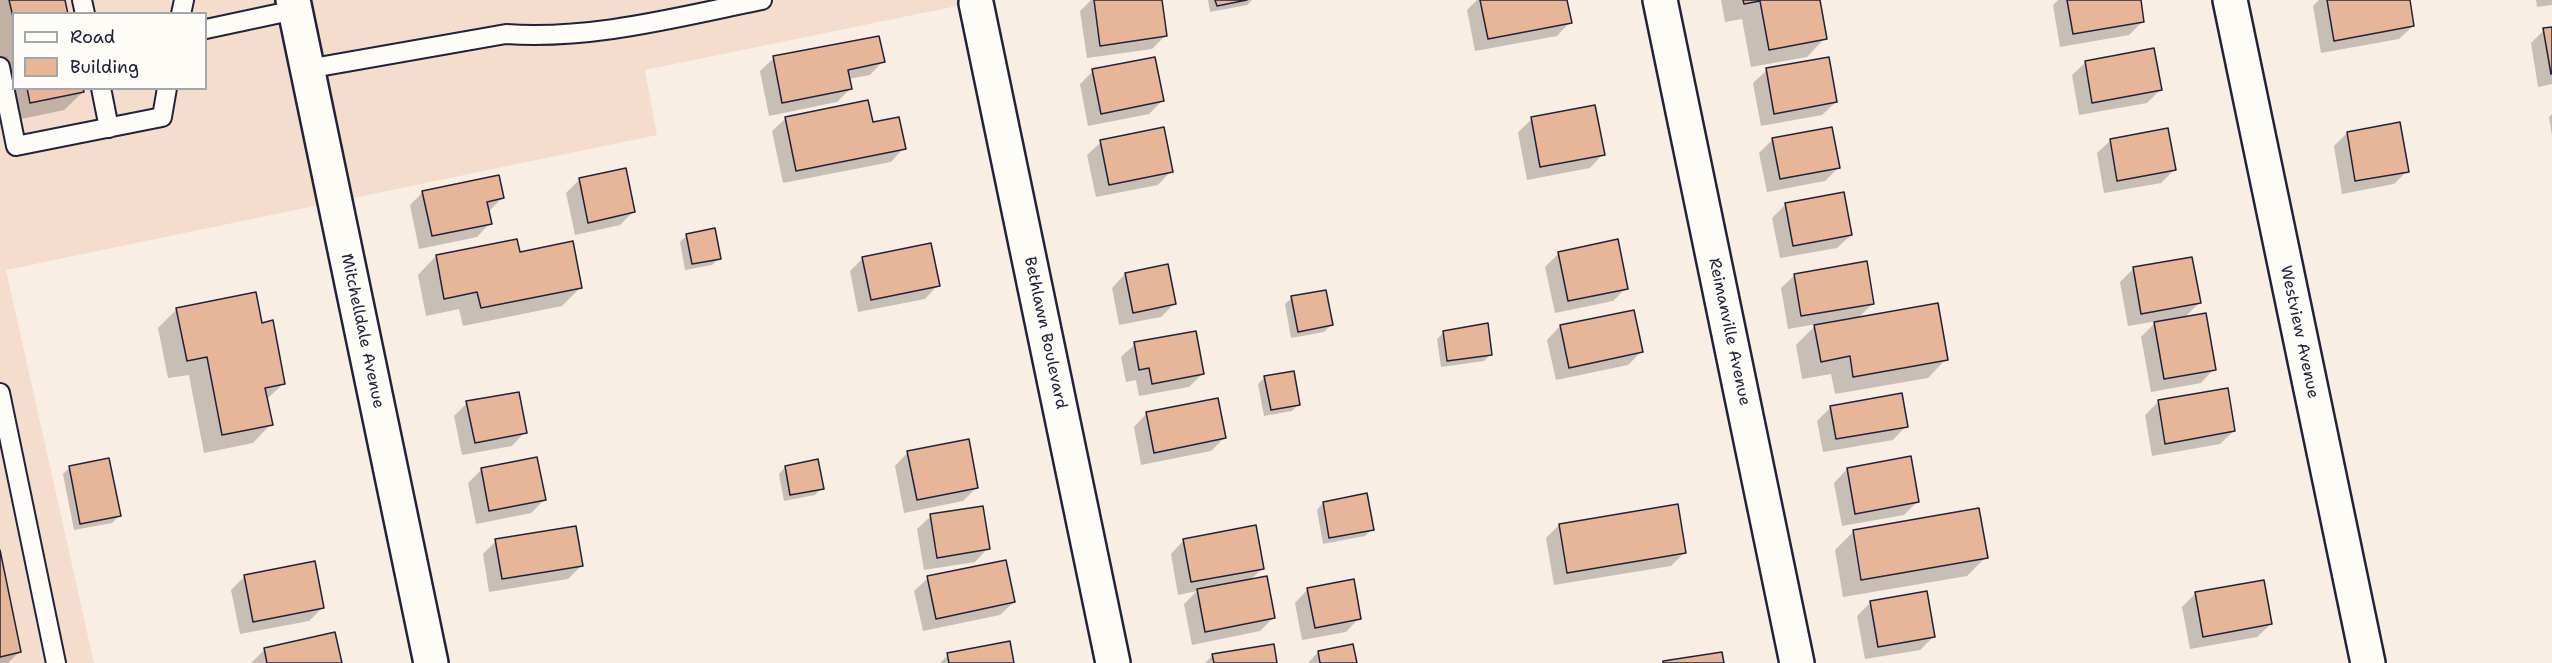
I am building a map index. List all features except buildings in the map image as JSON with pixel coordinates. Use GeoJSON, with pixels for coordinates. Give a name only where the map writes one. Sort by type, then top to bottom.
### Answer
{"type":"FeatureCollection","features":[{"type":"Feature","properties":{"kind":"street","name":"Reimanville Avenue"},"geometry":{"type":"LineString","coordinates":[[1660,0],[1797,663]]}},
{"type":"Feature","properties":{"kind":"street","name":"Westview Avenue"},"geometry":{"type":"LineString","coordinates":[[2230,0],[2368,663]]}},
{"type":"Feature","properties":{"kind":"street","name":"Bethlawn Boulevard"},"geometry":{"type":"LineString","coordinates":[[976,3],[1113,663]]}},
{"type":"Feature","properties":{"kind":"street","name":"Mitchelldale Avenue"},"geometry":{"type":"LineString","coordinates":[[294,5],[431,663]]}},
{"type":"Feature","properties":{"kind":"lane"},"geometry":{"type":"LineString","coordinates":[[307,69],[506,34],[547,36],[605,31],[762,0]]}},
{"type":"Feature","properties":{"kind":"lane"},"geometry":{"type":"LineString","coordinates":[[207,29],[294,5]]}},
{"type":"Feature","properties":{"kind":"lane"},"geometry":{"type":"LineString","coordinates":[[0,68],[16,146],[162,117],[167,90]]}},
{"type":"Feature","properties":{"kind":"lane"},"geometry":{"type":"LineString","coordinates":[[101,90],[109,128]]}},
{"type":"Feature","properties":{"kind":"lane"},"geometry":{"type":"LineString","coordinates":[[0,393],[56,663]]}},
{"type":"Feature","properties":{"kind":"shaded area"},"geometry":{"type":"Polygon","coordinates":[[[0,0],[986,0],[645,70],[657,135],[6,270],[94,663],[0,663],[0,0]]]}}]}
